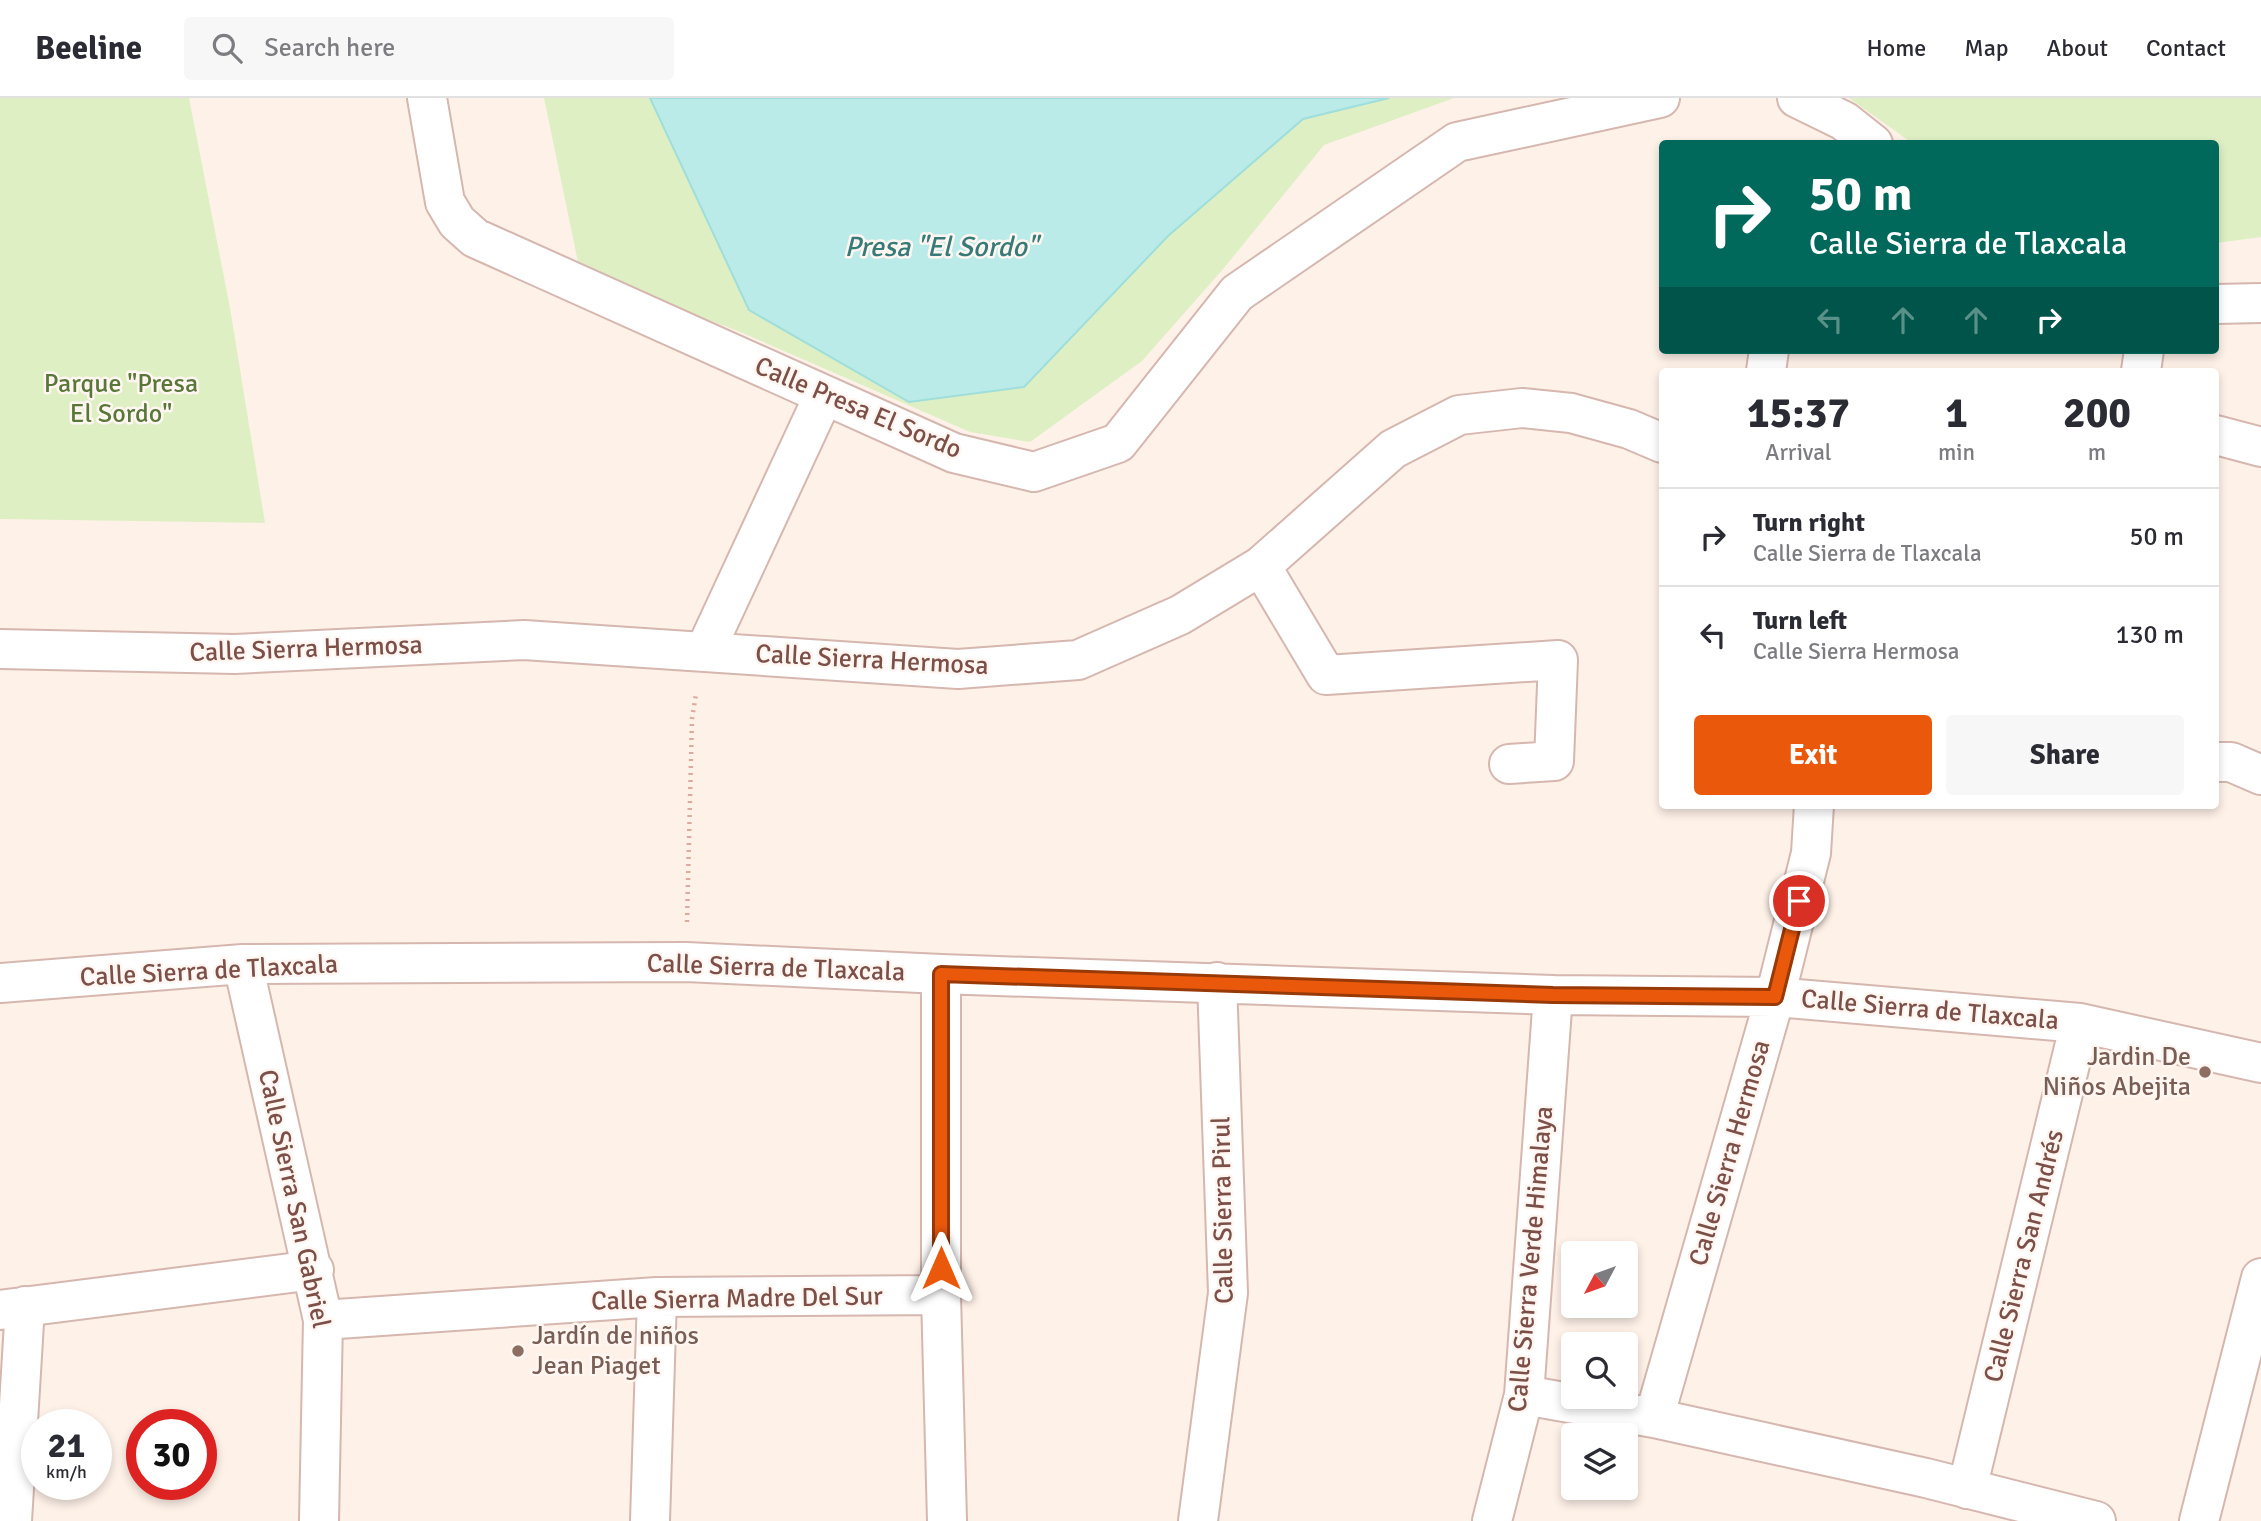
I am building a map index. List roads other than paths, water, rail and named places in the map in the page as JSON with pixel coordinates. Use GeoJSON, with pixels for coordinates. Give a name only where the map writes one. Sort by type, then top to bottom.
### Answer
{"type":"FeatureCollection","features":[{"type":"Feature","properties":{"kind":"street","name":"Calle Presa El Sordo"},"geometry":{"type":"LineString","coordinates":[[427,98],[445,202],[457,222],[475,238],[954,453],[1034,472],[1118,443],[1237,293],[1457,142],[1660,98]]}},
{"type":"Feature","properties":{"kind":"street"},"geometry":{"type":"LineString","coordinates":[[1797,98],[1849,136]]}},
{"type":"Feature","properties":{"kind":"street"},"geometry":{"type":"LineString","coordinates":[[2219,304],[2261,303]]}},
{"type":"Feature","properties":{"kind":"street"},"geometry":{"type":"LineString","coordinates":[[705,652],[824,395]]}},
{"type":"Feature","properties":{"kind":"street","name":"Calle Sierra Hermosa"},"geometry":{"type":"LineString","coordinates":[[0,649],[235,654],[524,640],[958,669],[1078,660],[1180,615],[1261,566],[1393,449],[1459,415],[1522,408],[1571,413],[1629,429],[1659,442]]}},
{"type":"Feature","properties":{"kind":"street"},"geometry":{"type":"LineString","coordinates":[[2219,436],[2261,447]]}},
{"type":"Feature","properties":{"kind":"street"},"geometry":{"type":"LineString","coordinates":[[1261,566],[1326,675],[1558,660],[1554,761],[1509,764]]}},
{"type":"Feature","properties":{"kind":"street"},"geometry":{"type":"LineString","coordinates":[[2219,762],[2231,762],[2261,775]]}},
{"type":"Feature","properties":{"kind":"street","name":"Calle Sierra Hermosa"},"geometry":{"type":"LineString","coordinates":[[1654,1418],[1775,997],[1811,853],[1814,809]]}},
{"type":"Feature","properties":{"kind":"street","name":"Calle Sierra de Tlaxcala"},"geometry":{"type":"LineString","coordinates":[[0,983],[243,964],[686,962],[941,974],[1553,995],[1775,997],[2081,1023],[2261,1063]]}},
{"type":"Feature","properties":{"kind":"street","name":"Calle Sierra San Gabriel"},"geometry":{"type":"LineString","coordinates":[[243,964],[314,1270],[323,1320],[319,1521]]}},
{"type":"Feature","properties":{"kind":"street"},"geometry":{"type":"LineString","coordinates":[[941,974],[941,1295],[947,1521]]}},
{"type":"Feature","properties":{"kind":"street","name":"Calle Sierra Pirul"},"geometry":{"type":"LineString","coordinates":[[1198,1521],[1228,1293],[1217,982]]}},
{"type":"Feature","properties":{"kind":"street","name":"Calle Sierra Verde Himalaya"},"geometry":{"type":"LineString","coordinates":[[1492,1521],[1524,1395],[1553,995]]}},
{"type":"Feature","properties":{"kind":"street","name":"Calle Sierra San Andrés"},"geometry":{"type":"LineString","coordinates":[[1967,1489],[2081,1023]]}},
{"type":"Feature","properties":{"kind":"street"},"geometry":{"type":"LineString","coordinates":[[12,1521],[13,1308],[314,1270]]}},
{"type":"Feature","properties":{"kind":"street"},"geometry":{"type":"LineString","coordinates":[[2199,1521],[2261,1278]]}},
{"type":"Feature","properties":{"kind":"street","name":"Calle Sierra Madre Del Sur"},"geometry":{"type":"LineString","coordinates":[[323,1320],[657,1297],[941,1295]]}},
{"type":"Feature","properties":{"kind":"street"},"geometry":{"type":"LineString","coordinates":[[650,1521],[657,1297]]}},
{"type":"Feature","properties":{"kind":"street"},"geometry":{"type":"LineString","coordinates":[[1524,1395],[1654,1418],[1926,1478],[2096,1521]]}},
{"type":"Feature","properties":{"kind":"water","name":"Presa \"El Sordo\""},"geometry":{"type":"Polygon","coordinates":[[[650,98],[1389,98],[1303,119],[1168,236],[1024,387],[909,402],[749,310],[650,98]]]}},
{"type":"Feature","properties":{"kind":"place","name":"Jardin De Niños Abejita"},"geometry":{"type":"Point","coordinates":[2205,1072]}},
{"type":"Feature","properties":{"kind":"place","name":"Jardín de niños Jean Piaget"},"geometry":{"type":"Point","coordinates":[518,1351]}},
{"type":"Feature","properties":{"kind":"park label","name":"Parque \"Presa El Sordo\""},"geometry":{"type":"Point","coordinates":[121,399]}}]}
